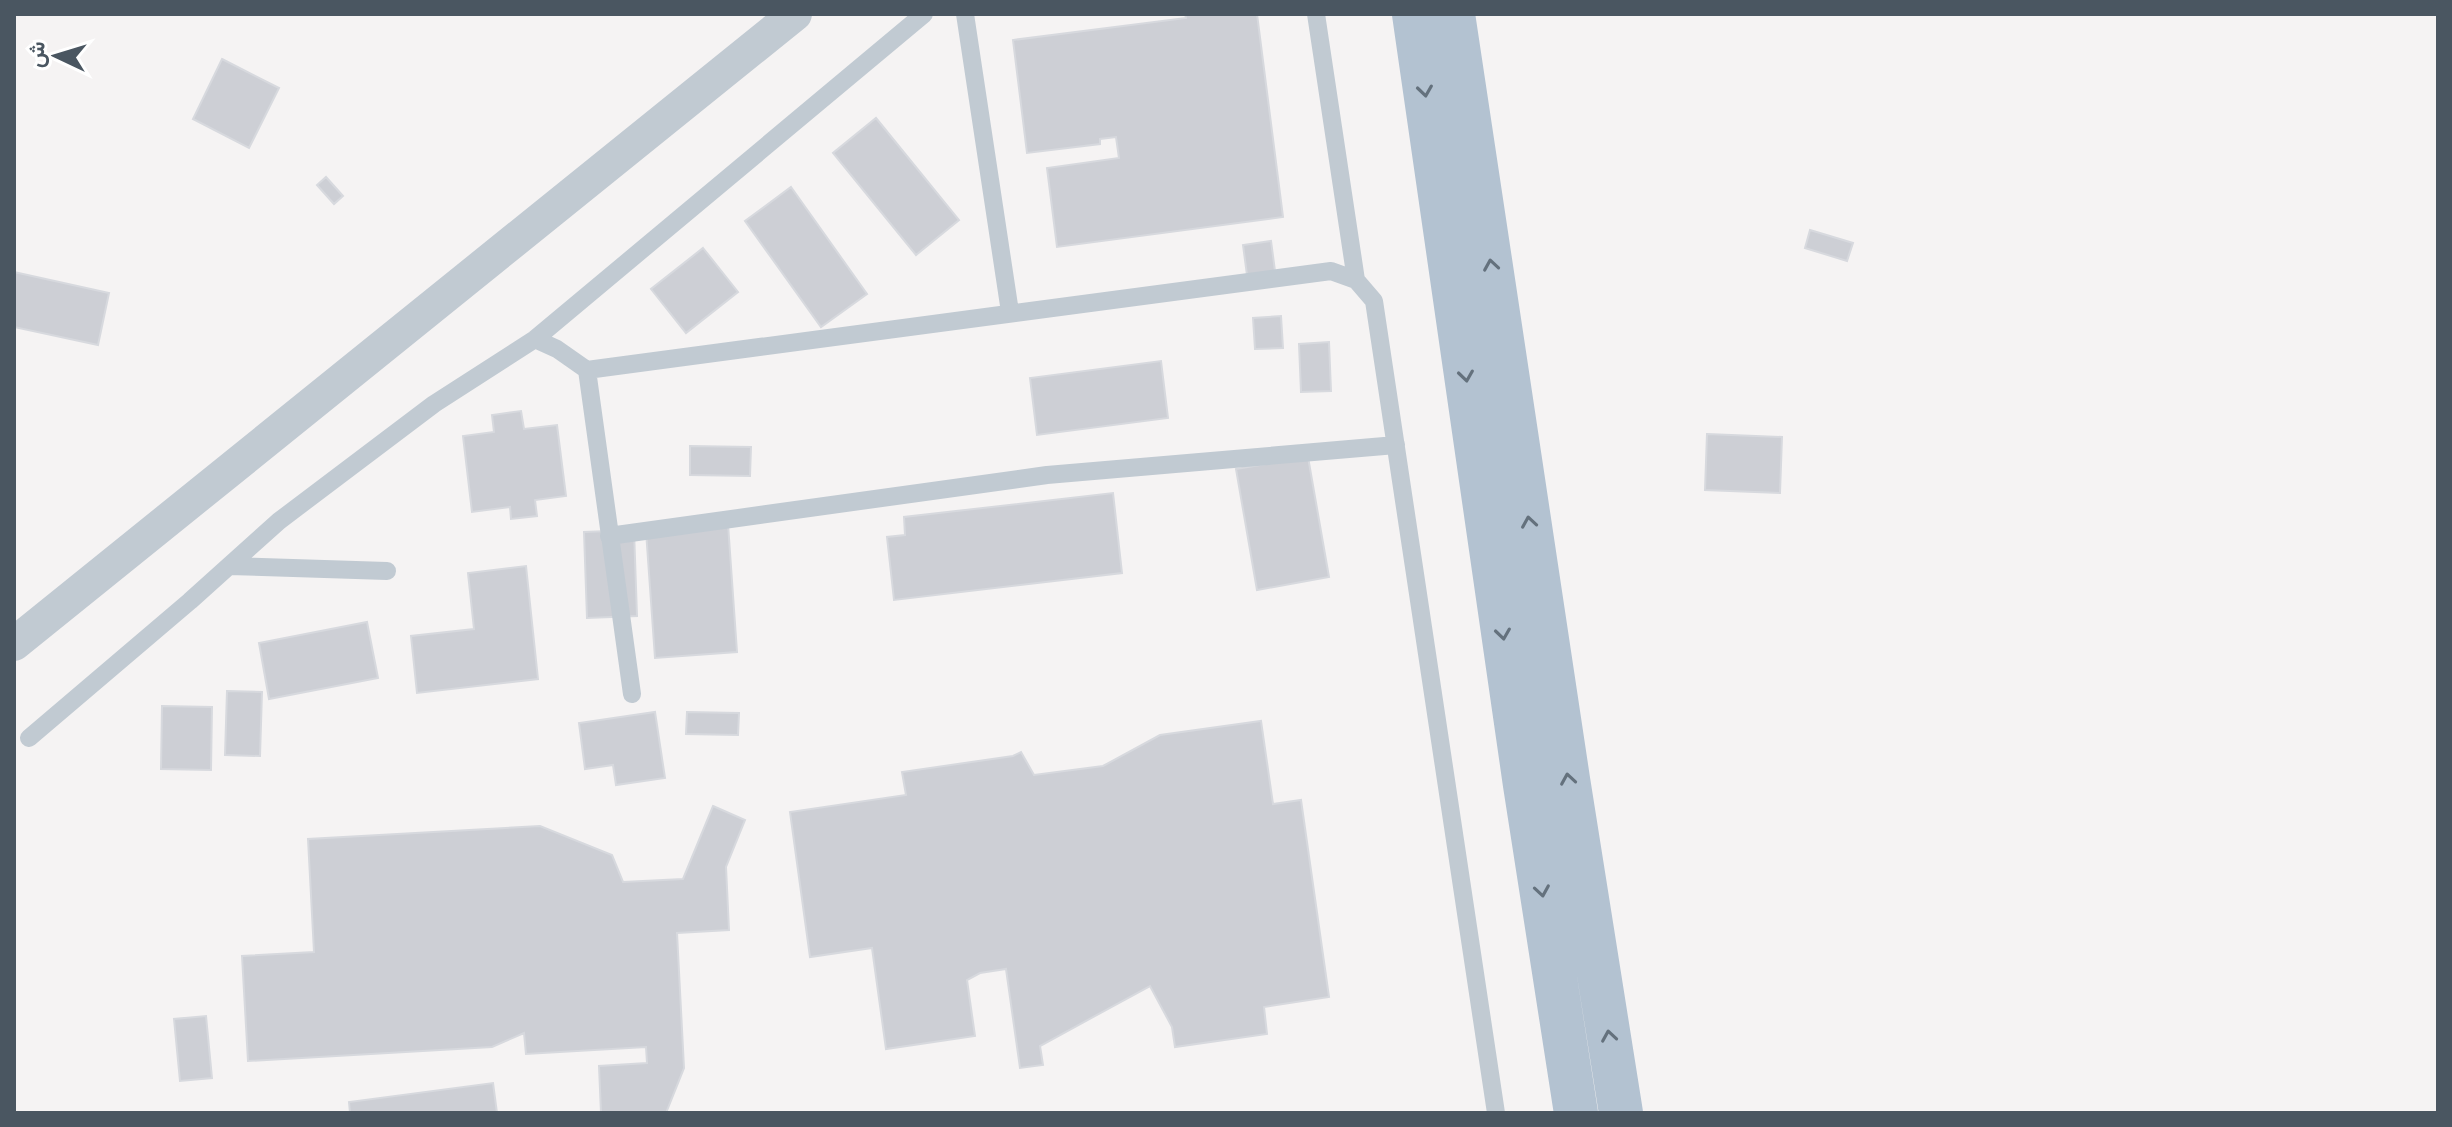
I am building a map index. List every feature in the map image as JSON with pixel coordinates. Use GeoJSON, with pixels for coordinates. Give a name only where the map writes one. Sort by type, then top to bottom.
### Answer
{"type":"FeatureCollection","features":[{"type":"Feature","properties":{"kind":"main road"},"geometry":{"type":"LineString","coordinates":[[1414,14],[1525,785],[1576,1113]]}},
{"type":"Feature","properties":{"kind":"main road"},"geometry":{"type":"LineString","coordinates":[[1453,14],[1621,1113]]}},
{"type":"Feature","properties":{"kind":"street"},"geometry":{"type":"LineString","coordinates":[[14,644],[795,14]]}},
{"type":"Feature","properties":{"kind":"lane"},"geometry":{"type":"LineString","coordinates":[[29,738],[279,521],[434,404],[535,339],[924,14]]}},
{"type":"Feature","properties":{"kind":"lane"},"geometry":{"type":"LineString","coordinates":[[965,14],[1010,312]]}},
{"type":"Feature","properties":{"kind":"lane"},"geometry":{"type":"LineString","coordinates":[[1316,14],[1356,280]]}},
{"type":"Feature","properties":{"kind":"lane"},"geometry":{"type":"LineString","coordinates":[[535,339],[557,349],[587,370],[1331,271],[1356,280],[1374,301],[1496,1113]]}},
{"type":"Feature","properties":{"kind":"lane"},"geometry":{"type":"LineString","coordinates":[[587,370],[632,694]]}},
{"type":"Feature","properties":{"kind":"lane"},"geometry":{"type":"LineString","coordinates":[[609,536],[1047,475],[1396,445]]}},
{"type":"Feature","properties":{"kind":"lane"},"geometry":{"type":"LineString","coordinates":[[229,566],[387,571]]}},
{"type":"Feature","properties":{"kind":"building"},"geometry":{"type":"Polygon","coordinates":[[[1185,14],[1257,14],[1283,217],[1057,247],[1047,168],[1119,158],[1116,137],[1100,139],[1100,144],[1027,153],[1013,40],[1186,18],[1185,14]]]}},
{"type":"Feature","properties":{"kind":"building"},"geometry":{"type":"Polygon","coordinates":[[[222,59],[279,88],[249,148],[193,119],[222,59]]]}},
{"type":"Feature","properties":{"kind":"building"},"geometry":{"type":"Polygon","coordinates":[[[876,118],[959,220],[916,255],[833,153],[876,118]]]}},
{"type":"Feature","properties":{"kind":"building"},"geometry":{"type":"Polygon","coordinates":[[[326,177],[343,196],[334,204],[317,185],[326,177]]]}},
{"type":"Feature","properties":{"kind":"building"},"geometry":{"type":"Polygon","coordinates":[[[791,187],[867,294],[821,327],[745,221],[791,187]]]}},
{"type":"Feature","properties":{"kind":"building"},"geometry":{"type":"Polygon","coordinates":[[[1810,230],[1853,243],[1847,261],[1805,248],[1810,230]]]}},
{"type":"Feature","properties":{"kind":"building"},"geometry":{"type":"Polygon","coordinates":[[[1271,241],[1275,271],[1247,275],[1243,245],[1271,241]]]}},
{"type":"Feature","properties":{"kind":"building"},"geometry":{"type":"Polygon","coordinates":[[[703,248],[738,292],[686,333],[651,289],[703,248]]]}},
{"type":"Feature","properties":{"kind":"building"},"geometry":{"type":"Polygon","coordinates":[[[14,272],[109,293],[98,345],[14,327],[14,272]]]}},
{"type":"Feature","properties":{"kind":"building"},"geometry":{"type":"Polygon","coordinates":[[[1281,316],[1283,348],[1255,349],[1253,318],[1281,316]]]}},
{"type":"Feature","properties":{"kind":"building"},"geometry":{"type":"Polygon","coordinates":[[[1329,342],[1331,391],[1301,392],[1299,344],[1329,342]]]}},
{"type":"Feature","properties":{"kind":"building"},"geometry":{"type":"Polygon","coordinates":[[[1161,361],[1168,418],[1037,435],[1030,378],[1161,361]]]}},
{"type":"Feature","properties":{"kind":"building"},"geometry":{"type":"Polygon","coordinates":[[[521,411],[524,429],[557,425],[566,496],[535,500],[537,516],[511,519],[510,507],[472,512],[463,436],[494,432],[492,415],[521,411]]]}},
{"type":"Feature","properties":{"kind":"building"},"geometry":{"type":"Polygon","coordinates":[[[1707,434],[1782,437],[1780,493],[1705,490],[1707,434]]]}},
{"type":"Feature","properties":{"kind":"building"},"geometry":{"type":"Polygon","coordinates":[[[690,446],[751,447],[750,476],[690,475],[690,446]]]}},
{"type":"Feature","properties":{"kind":"building"},"geometry":{"type":"Polygon","coordinates":[[[1308,457],[1329,577],[1257,590],[1236,469],[1308,457]]]}},
{"type":"Feature","properties":{"kind":"building"},"geometry":{"type":"Polygon","coordinates":[[[1113,493],[1122,573],[894,600],[887,537],[905,535],[904,517],[1113,493]]]}},
{"type":"Feature","properties":{"kind":"building"},"geometry":{"type":"Polygon","coordinates":[[[728,524],[737,652],[655,658],[646,531],[728,524]]]}},
{"type":"Feature","properties":{"kind":"building"},"geometry":{"type":"Polygon","coordinates":[[[634,530],[637,616],[587,618],[584,532],[634,530]]]}},
{"type":"Feature","properties":{"kind":"building"},"geometry":{"type":"Polygon","coordinates":[[[526,566],[538,679],[417,693],[411,636],[474,629],[468,573],[526,566]]]}},
{"type":"Feature","properties":{"kind":"building"},"geometry":{"type":"Polygon","coordinates":[[[367,622],[378,678],[269,699],[259,643],[367,622]]]}},
{"type":"Feature","properties":{"kind":"building"},"geometry":{"type":"Polygon","coordinates":[[[227,691],[262,692],[260,756],[225,755],[227,691]]]}},
{"type":"Feature","properties":{"kind":"building"},"geometry":{"type":"Polygon","coordinates":[[[162,706],[212,707],[211,770],[161,769],[162,706]]]}},
{"type":"Feature","properties":{"kind":"building"},"geometry":{"type":"Polygon","coordinates":[[[655,712],[665,778],[616,785],[613,765],[585,769],[579,723],[655,712]]]}},
{"type":"Feature","properties":{"kind":"building"},"geometry":{"type":"Polygon","coordinates":[[[687,712],[739,713],[738,735],[686,734],[687,712]]]}},
{"type":"Feature","properties":{"kind":"building"},"geometry":{"type":"Polygon","coordinates":[[[1261,721],[1273,804],[1301,800],[1329,997],[1264,1007],[1267,1034],[1175,1047],[1172,1027],[1150,986],[1040,1046],[1043,1065],[1020,1068],[1006,969],[980,973],[967,980],[975,1036],[886,1049],[872,948],[810,957],[790,812],[906,795],[902,772],[1013,756],[1021,752],[1034,775],[1103,766],[1160,735],[1261,721]]]}},
{"type":"Feature","properties":{"kind":"building"},"geometry":{"type":"Polygon","coordinates":[[[713,806],[745,820],[726,867],[729,930],[677,933],[684,1068],[666,1113],[601,1113],[599,1066],[647,1063],[646,1047],[526,1054],[524,1033],[492,1047],[248,1061],[242,956],[314,952],[308,839],[540,826],[612,855],[623,882],[683,879],[713,806]]]}},
{"type":"Feature","properties":{"kind":"building"},"geometry":{"type":"Polygon","coordinates":[[[206,1016],[212,1078],[180,1081],[174,1019],[206,1016]]]}},
{"type":"Feature","properties":{"kind":"building"},"geometry":{"type":"Polygon","coordinates":[[[493,1083],[497,1113],[350,1113],[349,1102],[493,1083]]]}}]}
